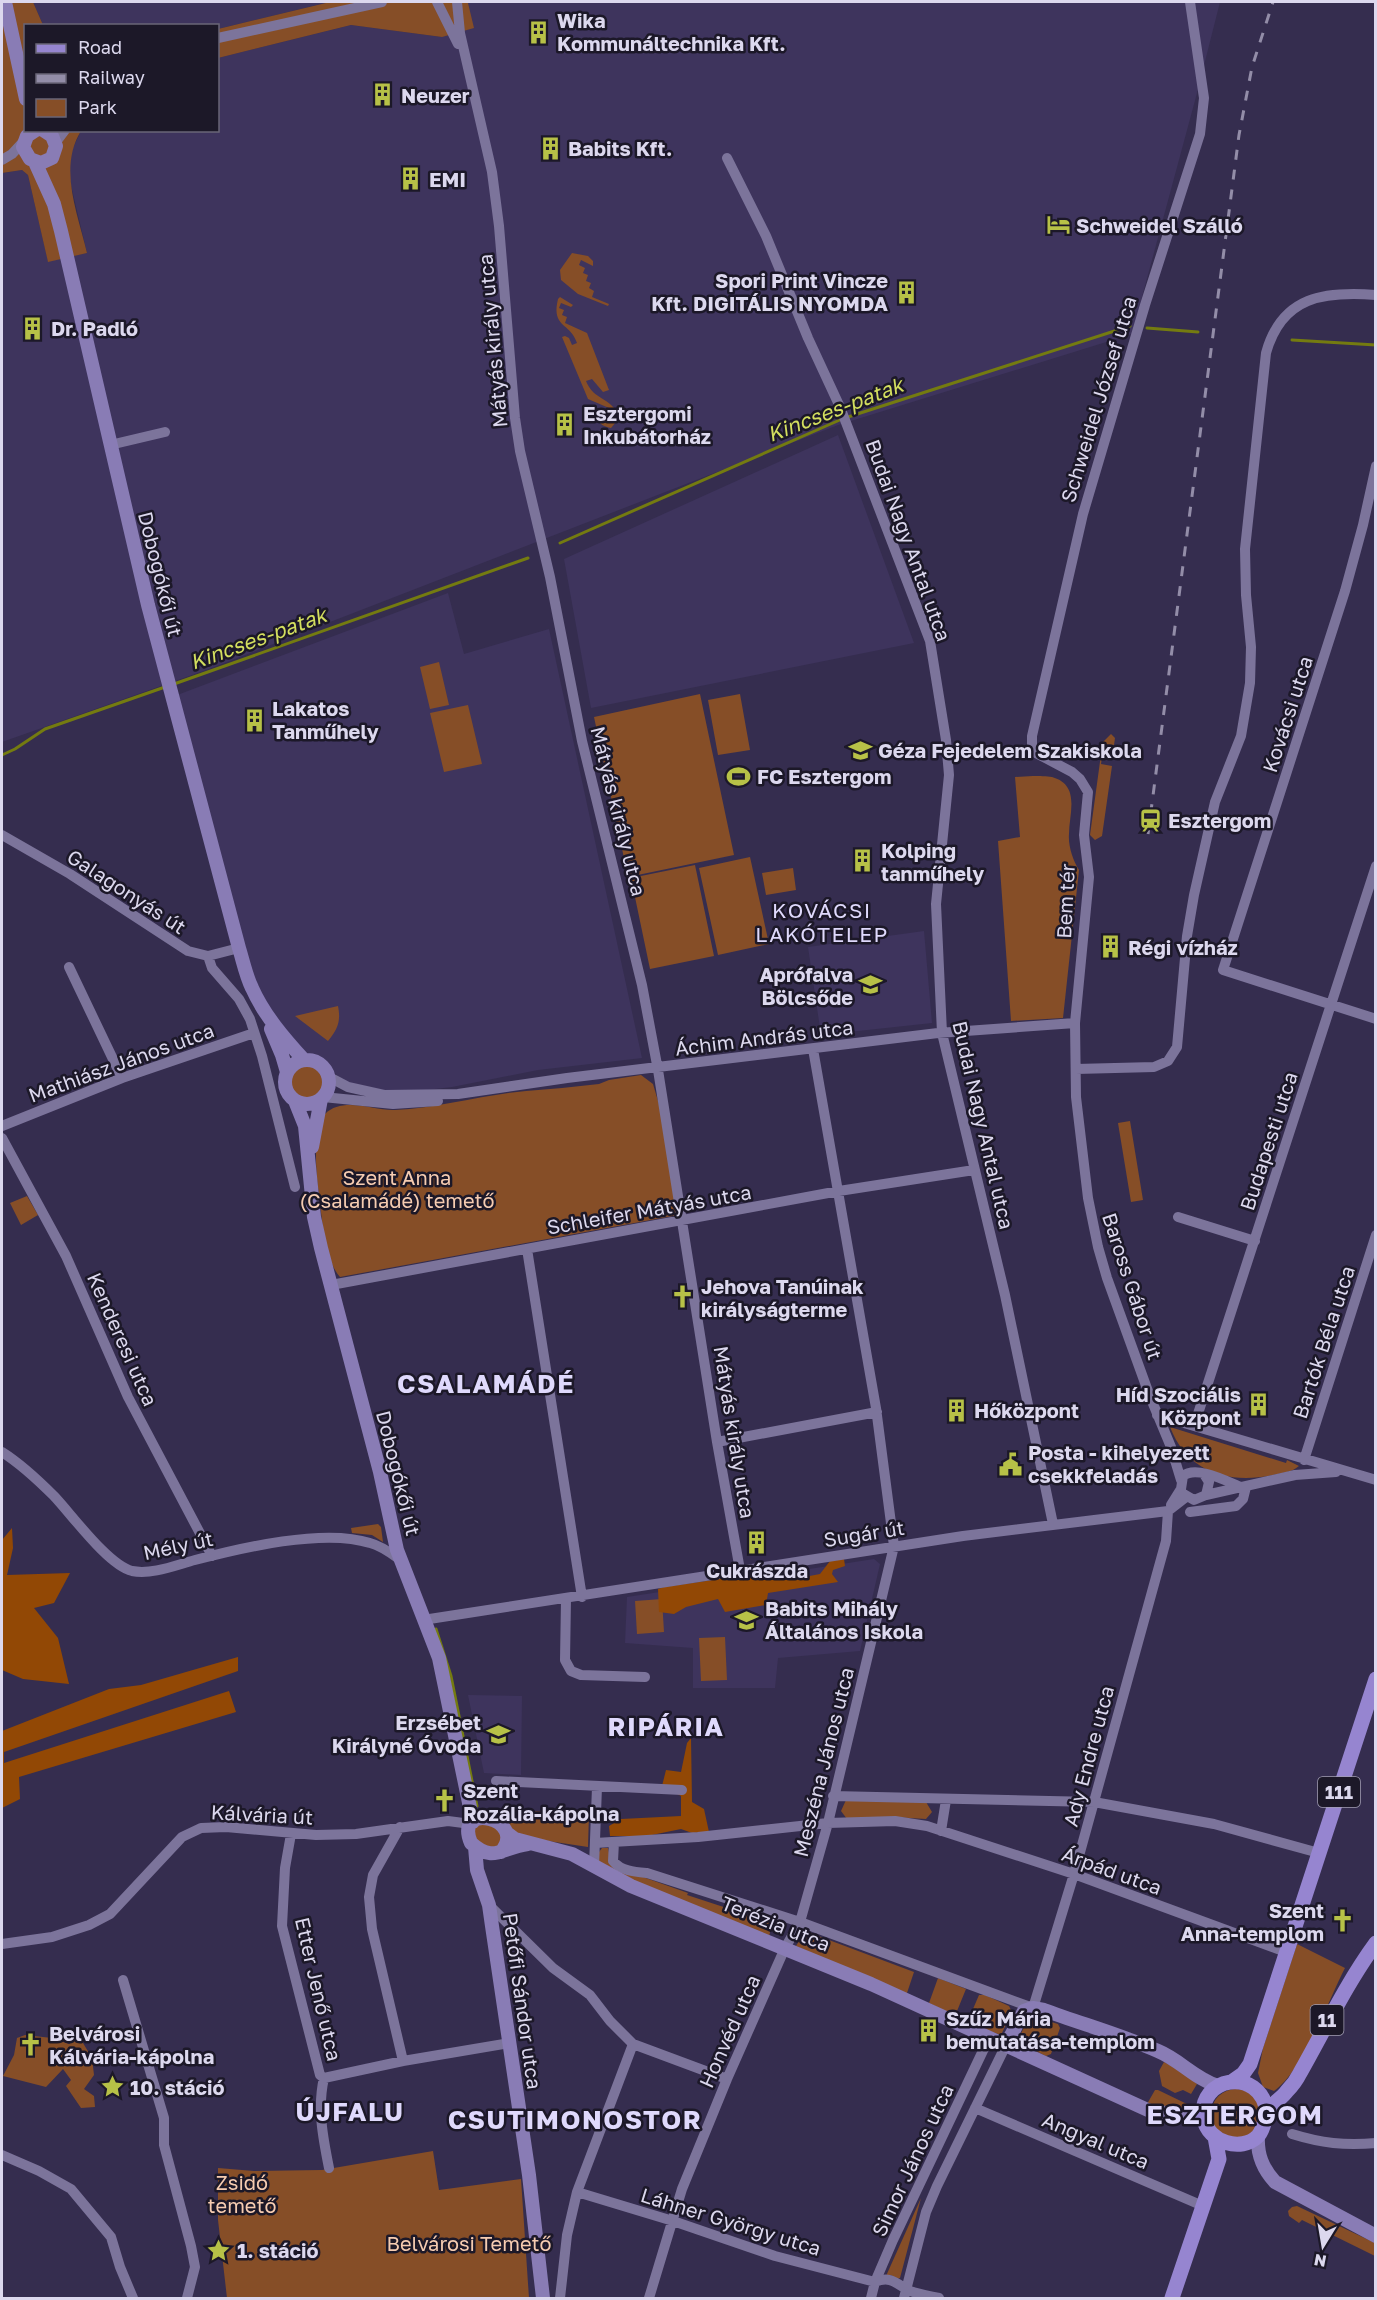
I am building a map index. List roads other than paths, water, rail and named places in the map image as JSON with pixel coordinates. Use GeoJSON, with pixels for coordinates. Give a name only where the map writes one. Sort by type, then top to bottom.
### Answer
{"type":"FeatureCollection","features":[{"type":"Feature","properties":{"kind":"main road"},"geometry":{"type":"LineString","coordinates":[[5,2],[24,90]]}},
{"type":"Feature","properties":{"kind":"main road"},"geometry":{"type":"LineString","coordinates":[[13,2],[24,49]]}},
{"type":"Feature","properties":{"kind":"main road"},"geometry":{"type":"LineString","coordinates":[[38,160],[55,152],[44,134]]}},
{"type":"Feature","properties":{"kind":"main road","name":"Dobogókői út"},"geometry":{"type":"LineString","coordinates":[[44,134],[24,151],[38,160],[54,204],[148,605],[239,948],[251,987],[267,1017],[287,1072]]}},
{"type":"Feature","properties":{"kind":"main road","name":"Dobogókői út"},"geometry":{"type":"LineString","coordinates":[[267,1017],[304,1060]]}},
{"type":"Feature","properties":{"kind":"main road"},"geometry":{"type":"LineString","coordinates":[[304,1060],[320,1064],[328,1077],[328,1088],[322,1098],[306,1104],[295,1101],[286,1088],[287,1072],[293,1065],[304,1060]]}},
{"type":"Feature","properties":{"kind":"main road","name":"Dobogókői út"},"geometry":{"type":"LineString","coordinates":[[310,1164],[322,1098]]}},
{"type":"Feature","properties":{"kind":"main road","name":"Dobogókői út"},"geometry":{"type":"LineString","coordinates":[[295,1101],[305,1126],[314,1217],[331,1286],[402,1561],[439,1658],[474,1823]]}},
{"type":"Feature","properties":{"kind":"main road","name":"111"},"geometry":{"type":"LineString","coordinates":[[1233,2081],[1243,2074],[1250,2064],[1376,1679]]}},
{"type":"Feature","properties":{"kind":"main road"},"geometry":{"type":"LineString","coordinates":[[492,1819],[507,1833],[507,1844],[494,1853],[475,1847],[469,1840],[474,1823],[492,1819]]}},
{"type":"Feature","properties":{"kind":"main road","name":"Terézia utca"},"geometry":{"type":"LineString","coordinates":[[507,1833],[515,1839],[530,1844],[572,1854],[631,1886],[903,1998],[1150,2111],[1204,2118]]}},
{"type":"Feature","properties":{"kind":"main road","name":"Terézia utca"},"geometry":{"type":"LineString","coordinates":[[494,1853],[514,1846],[530,1844]]}},
{"type":"Feature","properties":{"kind":"main road","name":"Petőfi Sándor utca"},"geometry":{"type":"LineString","coordinates":[[475,1847],[477,1870],[489,1905],[510,2043],[529,2175],[543,2298]]}},
{"type":"Feature","properties":{"kind":"main road","name":"Petőfi Sándor utca"},"geometry":{"type":"LineString","coordinates":[[484,1888],[484,1866],[494,1853]]}},
{"type":"Feature","properties":{"kind":"main road","name":"11"},"geometry":{"type":"LineString","coordinates":[[1258,2136],[1264,2126],[1267,2112],[1300,2073],[1336,2003],[1376,1942]]}},
{"type":"Feature","properties":{"kind":"main road"},"geometry":{"type":"LineString","coordinates":[[1006,2045],[1024,2011],[1033,2008],[1044,2010],[1160,2051],[1182,2064],[1203,2082],[1218,2086]]}},
{"type":"Feature","properties":{"kind":"main road"},"geometry":{"type":"LineString","coordinates":[[1250,2064],[1267,2112]]}},
{"type":"Feature","properties":{"kind":"main road"},"geometry":{"type":"LineString","coordinates":[[1258,2155],[1215,2137],[1210,2132],[1204,2118],[1206,2100],[1218,2086],[1233,2081],[1250,2084],[1270,2099],[1280,2098]]}},
{"type":"Feature","properties":{"kind":"main road"},"geometry":{"type":"LineString","coordinates":[[1219,2158],[1236,2144],[1258,2136],[1258,2155],[1263,2167],[1275,2182],[1376,2236]]}},
{"type":"Feature","properties":{"kind":"main road"},"geometry":{"type":"LineString","coordinates":[[1172,2298],[1219,2158],[1215,2137]]}},
{"type":"Feature","properties":{"kind":"street"},"geometry":{"type":"LineString","coordinates":[[219,38],[382,2]]}},
{"type":"Feature","properties":{"kind":"street","name":"Mátyás király utca"},"geometry":{"type":"LineString","coordinates":[[437,2],[466,63]]}},
{"type":"Feature","properties":{"kind":"street","name":"Mátyás király utca"},"geometry":{"type":"LineString","coordinates":[[457,2],[460,33],[485,138],[497,208],[515,418],[520,451],[550,577],[582,741],[630,929],[658,1068],[717,1442],[740,1569]]}},
{"type":"Feature","properties":{"kind":"street","name":"Schweidel József utca"},"geometry":{"type":"LineString","coordinates":[[1083,783],[1072,772],[1036,753],[1032,745],[1032,736],[1083,514],[1144,305],[1200,134],[1204,98],[1190,2]]}},
{"type":"Feature","properties":{"kind":"street"},"geometry":{"type":"LineString","coordinates":[[2,161],[44,134]]}},
{"type":"Feature","properties":{"kind":"street","name":"Budai Nagy Antal utca"},"geometry":{"type":"LineString","coordinates":[[727,158],[766,236],[815,355],[848,426],[930,641],[949,775],[936,904],[942,1033],[1006,1304],[1053,1524]]}},
{"type":"Feature","properties":{"kind":"street"},"geometry":{"type":"LineString","coordinates":[[2,161],[38,160]]}},
{"type":"Feature","properties":{"kind":"street"},"geometry":{"type":"LineString","coordinates":[[1076,1069],[1154,1067],[1168,1061],[1177,1047],[1186,942],[1194,895],[1215,802],[1241,736],[1250,683],[1251,638],[1245,584],[1245,549],[1266,353],[1276,327],[1288,313],[1303,302],[1334,293],[1376,295]]}},
{"type":"Feature","properties":{"kind":"street"},"geometry":{"type":"LineString","coordinates":[[110,445],[165,432]]}},
{"type":"Feature","properties":{"kind":"street","name":"Kovácsi utca"},"geometry":{"type":"LineString","coordinates":[[1330,1005],[1224,970],[1345,591],[1376,466]]}},
{"type":"Feature","properties":{"kind":"street","name":"Bem tér"},"geometry":{"type":"LineString","coordinates":[[1075,1023],[1089,877],[1084,835],[1088,795],[1083,783]]}},
{"type":"Feature","properties":{"kind":"street","name":"Galagonyás út"},"geometry":{"type":"LineString","coordinates":[[2,836],[70,874],[179,946],[207,956]]}},
{"type":"Feature","properties":{"kind":"street","name":"Budapesti utca"},"geometry":{"type":"LineString","coordinates":[[1194,1426],[1376,866]]}},
{"type":"Feature","properties":{"kind":"street"},"geometry":{"type":"LineString","coordinates":[[239,948],[207,956],[212,968],[246,1010],[295,1187]]}},
{"type":"Feature","properties":{"kind":"street"},"geometry":{"type":"LineString","coordinates":[[69,967],[122,1078]]}},
{"type":"Feature","properties":{"kind":"street"},"geometry":{"type":"LineString","coordinates":[[1330,1005],[1376,1019]]}},
{"type":"Feature","properties":{"kind":"street","name":"Áchim András utca"},"geometry":{"type":"LineString","coordinates":[[328,1077],[348,1088],[384,1095],[458,1094],[567,1078],[942,1033],[1075,1023]]}},
{"type":"Feature","properties":{"kind":"street","name":"Baross Gábor út"},"geometry":{"type":"LineString","coordinates":[[1075,1023],[1083,1162],[1098,1247],[1157,1415],[1171,1447]]}},
{"type":"Feature","properties":{"kind":"street","name":"Mathiász János utca"},"geometry":{"type":"LineString","coordinates":[[2,1126],[122,1078],[254,1033]]}},
{"type":"Feature","properties":{"kind":"street"},"geometry":{"type":"LineString","coordinates":[[813,1049],[877,1412],[894,1546]]}},
{"type":"Feature","properties":{"kind":"street","name":"Áchim András utca"},"geometry":{"type":"LineString","coordinates":[[322,1098],[381,1104],[416,1104],[442,1100],[458,1094]]}},
{"type":"Feature","properties":{"kind":"street","name":"Kenderesi utca"},"geometry":{"type":"LineString","coordinates":[[2,1138],[66,1256],[128,1397],[212,1556]]}},
{"type":"Feature","properties":{"kind":"street","name":"Schleifer Mátyás utca"},"geometry":{"type":"LineString","coordinates":[[331,1286],[839,1191],[974,1170]]}},
{"type":"Feature","properties":{"kind":"street"},"geometry":{"type":"LineString","coordinates":[[1178,1217],[1255,1241]]}},
{"type":"Feature","properties":{"kind":"street","name":"Bartók Béla utca"},"geometry":{"type":"LineString","coordinates":[[1304,1460],[1376,1235]]}},
{"type":"Feature","properties":{"kind":"street"},"geometry":{"type":"LineString","coordinates":[[527,1249],[582,1597]]}},
{"type":"Feature","properties":{"kind":"street"},"geometry":{"type":"LineString","coordinates":[[717,1442],[877,1412]]}},
{"type":"Feature","properties":{"kind":"street"},"geometry":{"type":"LineString","coordinates":[[1157,1415],[1376,1480]]}},
{"type":"Feature","properties":{"kind":"street"},"geometry":{"type":"LineString","coordinates":[[1171,1447],[1182,1488],[1198,1500],[1206,1495],[1295,1475],[1343,1471]]}},
{"type":"Feature","properties":{"kind":"street"},"geometry":{"type":"LineString","coordinates":[[1171,1447],[1191,1471],[1244,1487]]}},
{"type":"Feature","properties":{"kind":"street","name":"Mély út"},"geometry":{"type":"LineString","coordinates":[[2,1452],[17,1462],[54,1496],[113,1560],[124,1568],[147,1572],[212,1556],[305,1538],[323,1537],[369,1542],[402,1561]]}},
{"type":"Feature","properties":{"kind":"street"},"geometry":{"type":"LineString","coordinates":[[1168,1511],[1191,1471]]}},
{"type":"Feature","properties":{"kind":"street"},"geometry":{"type":"LineString","coordinates":[[1204,1474],[1210,1487],[1206,1495]]}},
{"type":"Feature","properties":{"kind":"street"},"geometry":{"type":"LineString","coordinates":[[1190,1512],[1236,1506],[1243,1499],[1244,1487]]}},
{"type":"Feature","properties":{"kind":"street","name":"Sugár út"},"geometry":{"type":"LineString","coordinates":[[423,1620],[582,1597],[740,1569],[894,1546],[1168,1511]]}},
{"type":"Feature","properties":{"kind":"street","name":"Ady Endre utca"},"geometry":{"type":"LineString","coordinates":[[1033,2008],[1074,1874],[1166,1541],[1168,1511]]}},
{"type":"Feature","properties":{"kind":"street","name":"Meszéna János utca"},"geometry":{"type":"LineString","coordinates":[[785,1948],[800,1922],[828,1823],[894,1546]]}},
{"type":"Feature","properties":{"kind":"street"},"geometry":{"type":"LineString","coordinates":[[566,1599],[565,1660],[570,1671],[581,1675],[645,1677]]}},
{"type":"Feature","properties":{"kind":"street"},"geometry":{"type":"LineString","coordinates":[[496,1781],[682,1791]]}},
{"type":"Feature","properties":{"kind":"street"},"geometry":{"type":"LineString","coordinates":[[594,1866],[597,1787]]}},
{"type":"Feature","properties":{"kind":"street"},"geometry":{"type":"LineString","coordinates":[[833,1796],[1094,1802],[1214,1824],[1319,1853]]}},
{"type":"Feature","properties":{"kind":"street"},"geometry":{"type":"LineString","coordinates":[[941,1831],[946,1800]]}},
{"type":"Feature","properties":{"kind":"street","name":"Árpád utca"},"geometry":{"type":"LineString","coordinates":[[595,1843],[698,1837],[828,1823],[895,1821],[927,1826],[1074,1874],[1286,1952]]}},
{"type":"Feature","properties":{"kind":"street","name":"Kálvária út"},"geometry":{"type":"LineString","coordinates":[[2,1944],[52,1937],[89,1925],[110,1914],[126,1900],[171,1848],[193,1831],[217,1827],[291,1834],[356,1834],[453,1822],[474,1823]]}},
{"type":"Feature","properties":{"kind":"street"},"geometry":{"type":"LineString","coordinates":[[400,1827],[373,1875],[369,1897],[372,1929],[403,2061]]}},
{"type":"Feature","properties":{"kind":"street","name":"Etter Jenő utca"},"geometry":{"type":"LineString","coordinates":[[291,1834],[285,1868],[282,1926],[320,2075],[324,2078]]}},
{"type":"Feature","properties":{"kind":"street","name":"Terézia utca"},"geometry":{"type":"LineString","coordinates":[[614,1842],[613,1861],[617,1866],[629,1871],[647,1873],[800,1922],[1033,2008]]}},
{"type":"Feature","properties":{"kind":"street"},"geometry":{"type":"LineString","coordinates":[[489,1905],[553,1968],[590,1995],[610,2021],[633,2044],[727,2079]]}},
{"type":"Feature","properties":{"kind":"street","name":"Honvéd utca"},"geometry":{"type":"LineString","coordinates":[[649,2298],[682,2189],[727,2079],[785,1948]]}},
{"type":"Feature","properties":{"kind":"street"},"geometry":{"type":"LineString","coordinates":[[123,1980],[164,2118],[164,2145],[191,2246],[195,2267],[187,2298]]}},
{"type":"Feature","properties":{"kind":"street","name":"Simor János utca"},"geometry":{"type":"LineString","coordinates":[[871,2298],[875,2282],[989,2038]]}},
{"type":"Feature","properties":{"kind":"street","name":"Etter Jenő utca"},"geometry":{"type":"LineString","coordinates":[[324,2078],[403,2061],[510,2043]]}},
{"type":"Feature","properties":{"kind":"street"},"geometry":{"type":"LineString","coordinates":[[560,2298],[567,2235],[577,2192],[633,2044]]}},
{"type":"Feature","properties":{"kind":"street","name":"Simor János utca"},"geometry":{"type":"LineString","coordinates":[[905,2294],[926,2212],[1006,2045]]}},
{"type":"Feature","properties":{"kind":"street","name":"Etter Jenő utca"},"geometry":{"type":"LineString","coordinates":[[324,2078],[321,2092],[321,2122],[329,2168]]}},
{"type":"Feature","properties":{"kind":"street","name":"Angyal utca"},"geometry":{"type":"LineString","coordinates":[[975,2108],[1203,2206]]}},
{"type":"Feature","properties":{"kind":"street"},"geometry":{"type":"LineString","coordinates":[[1292,2134],[1320,2143],[1372,2142]]}},
{"type":"Feature","properties":{"kind":"street"},"geometry":{"type":"LineString","coordinates":[[2,2155],[39,2171],[71,2189],[111,2236],[120,2267],[133,2298]]}},
{"type":"Feature","properties":{"kind":"street","name":"Láhner György utca"},"geometry":{"type":"LineString","coordinates":[[577,2192],[673,2221],[775,2256],[875,2282],[891,2280],[901,2284],[905,2294],[939,2298]]}},
{"type":"Feature","properties":{"kind":"waterway","name":"Kincses-patak"},"geometry":{"type":"LineString","coordinates":[[848,417],[1130,326]]}},
{"type":"Feature","properties":{"kind":"waterway","name":"Kincses-patak"},"geometry":{"type":"LineString","coordinates":[[1147,328],[1198,332]]}},
{"type":"Feature","properties":{"kind":"waterway","name":"Kincses-patak"},"geometry":{"type":"LineString","coordinates":[[1292,340],[1376,345]]}},
{"type":"Feature","properties":{"kind":"waterway","name":"Kincses-patak"},"geometry":{"type":"LineString","coordinates":[[560,543],[842,419]]}},
{"type":"Feature","properties":{"kind":"waterway","name":"Kincses-patak"},"geometry":{"type":"LineString","coordinates":[[174,684],[528,558]]}},
{"type":"Feature","properties":{"kind":"waterway","name":"Kincses-patak"},"geometry":{"type":"LineString","coordinates":[[2,755],[45,729],[165,687]]}},
{"type":"Feature","properties":{"kind":"waterway"},"geometry":{"type":"LineString","coordinates":[[436,1629],[451,1676],[477,1806]]}},
{"type":"Feature","properties":{"kind":"railway"},"geometry":{"type":"LineString","coordinates":[[1148,834],[1239,135],[1252,67],[1273,2]]}},
{"type":"Feature","properties":{"kind":"place","name":"Wika Kommunáltechnika Kft."},"geometry":{"type":"Point","coordinates":[539,32]}},
{"type":"Feature","properties":{"kind":"place","name":"Neuzer"},"geometry":{"type":"Point","coordinates":[383,95]}},
{"type":"Feature","properties":{"kind":"place","name":"Babits Kft."},"geometry":{"type":"Point","coordinates":[550,148]}},
{"type":"Feature","properties":{"kind":"place","name":"EMI"},"geometry":{"type":"Point","coordinates":[411,179]}},
{"type":"Feature","properties":{"kind":"place","name":"Schweidel Szálló"},"geometry":{"type":"Point","coordinates":[1058,225]}},
{"type":"Feature","properties":{"kind":"place","name":"Spori Print Vincze Kft. DIGITÁLIS NYOMDA"},"geometry":{"type":"Point","coordinates":[906,292]}},
{"type":"Feature","properties":{"kind":"place","name":"Dr. Padló"},"geometry":{"type":"Point","coordinates":[33,328]}},
{"type":"Feature","properties":{"kind":"place","name":"Esztergomi Inkubátorház"},"geometry":{"type":"Point","coordinates":[565,425]}},
{"type":"Feature","properties":{"kind":"place","name":"Lakatos Tanműhely"},"geometry":{"type":"Point","coordinates":[254,720]}},
{"type":"Feature","properties":{"kind":"place","name":"Géza Fejedelem Szakiskola"},"geometry":{"type":"Point","coordinates":[860,750]}},
{"type":"Feature","properties":{"kind":"place","name":"FC Esztergom"},"geometry":{"type":"Point","coordinates":[739,776]}},
{"type":"Feature","properties":{"kind":"place","name":"Esztergom"},"geometry":{"type":"Point","coordinates":[1150,820]}},
{"type":"Feature","properties":{"kind":"place","name":"Kolping tanműhely"},"geometry":{"type":"Point","coordinates":[863,861]}},
{"type":"Feature","properties":{"kind":"place","name":"Régi vízház"},"geometry":{"type":"Point","coordinates":[1110,947]}},
{"type":"Feature","properties":{"kind":"place","name":"Aprófalva Bölcsőde"},"geometry":{"type":"Point","coordinates":[871,985]}},
{"type":"Feature","properties":{"kind":"place","name":"Jehova Tanúinak királyságterme"},"geometry":{"type":"Point","coordinates":[683,1297]}},
{"type":"Feature","properties":{"kind":"place","name":"Híd Szociális Központ"},"geometry":{"type":"Point","coordinates":[1259,1405]}},
{"type":"Feature","properties":{"kind":"place","name":"Hőközpont"},"geometry":{"type":"Point","coordinates":[956,1410]}},
{"type":"Feature","properties":{"kind":"place","name":"Posta - kihelyezett csekkfeladás"},"geometry":{"type":"Point","coordinates":[1010,1464]}},
{"type":"Feature","properties":{"kind":"place","name":"Cukrászda"},"geometry":{"type":"Point","coordinates":[757,1542]}},
{"type":"Feature","properties":{"kind":"place","name":"Babits Mihály Általános Iskola"},"geometry":{"type":"Point","coordinates":[747,1620]}},
{"type":"Feature","properties":{"kind":"place","name":"Erzsébet Királyné Óvoda"},"geometry":{"type":"Point","coordinates":[499,1734]}},
{"type":"Feature","properties":{"kind":"place","name":"Szent Rozália-kápolna"},"geometry":{"type":"Point","coordinates":[445,1801]}},
{"type":"Feature","properties":{"kind":"place","name":"Szent Anna-templom"},"geometry":{"type":"Point","coordinates":[1342,1921]}},
{"type":"Feature","properties":{"kind":"place","name":"Szűz Mária bemutatása-templom"},"geometry":{"type":"Point","coordinates":[928,2030]}},
{"type":"Feature","properties":{"kind":"place","name":"Belvárosi Kálvária-kápolna"},"geometry":{"type":"Point","coordinates":[31,2045]}},
{"type":"Feature","properties":{"kind":"place","name":"10. stáció"},"geometry":{"type":"Point","coordinates":[112,2087]}},
{"type":"Feature","properties":{"kind":"place","name":"1. stáció"},"geometry":{"type":"Point","coordinates":[219,2250]}},
{"type":"Feature","properties":{"kind":"district","name":"KOVÁCSI LAKÓTELEP"},"geometry":{"type":"Point","coordinates":[822,922]}},
{"type":"Feature","properties":{"kind":"district","name":"CSALAMÁDÉ"},"geometry":{"type":"Point","coordinates":[486,1383]}},
{"type":"Feature","properties":{"kind":"district","name":"RIPÁRIA"},"geometry":{"type":"Point","coordinates":[666,1726]}},
{"type":"Feature","properties":{"kind":"district","name":"ÚJFALU"},"geometry":{"type":"Point","coordinates":[350,2111]}},
{"type":"Feature","properties":{"kind":"district","name":"ESZTERGOM"},"geometry":{"type":"Point","coordinates":[1235,2114]}},
{"type":"Feature","properties":{"kind":"district","name":"CSUTIMONOSTOR"},"geometry":{"type":"Point","coordinates":[575,2119]}},
{"type":"Feature","properties":{"kind":"park label","name":"Szent Anna (Csalamádé) temető"},"geometry":{"type":"Point","coordinates":[397,1188]}},
{"type":"Feature","properties":{"kind":"park label","name":"Zsidó temető"},"geometry":{"type":"Point","coordinates":[242,2194]}},
{"type":"Feature","properties":{"kind":"park label","name":"Belvárosi Temető"},"geometry":{"type":"Point","coordinates":[469,2243]}}]}
